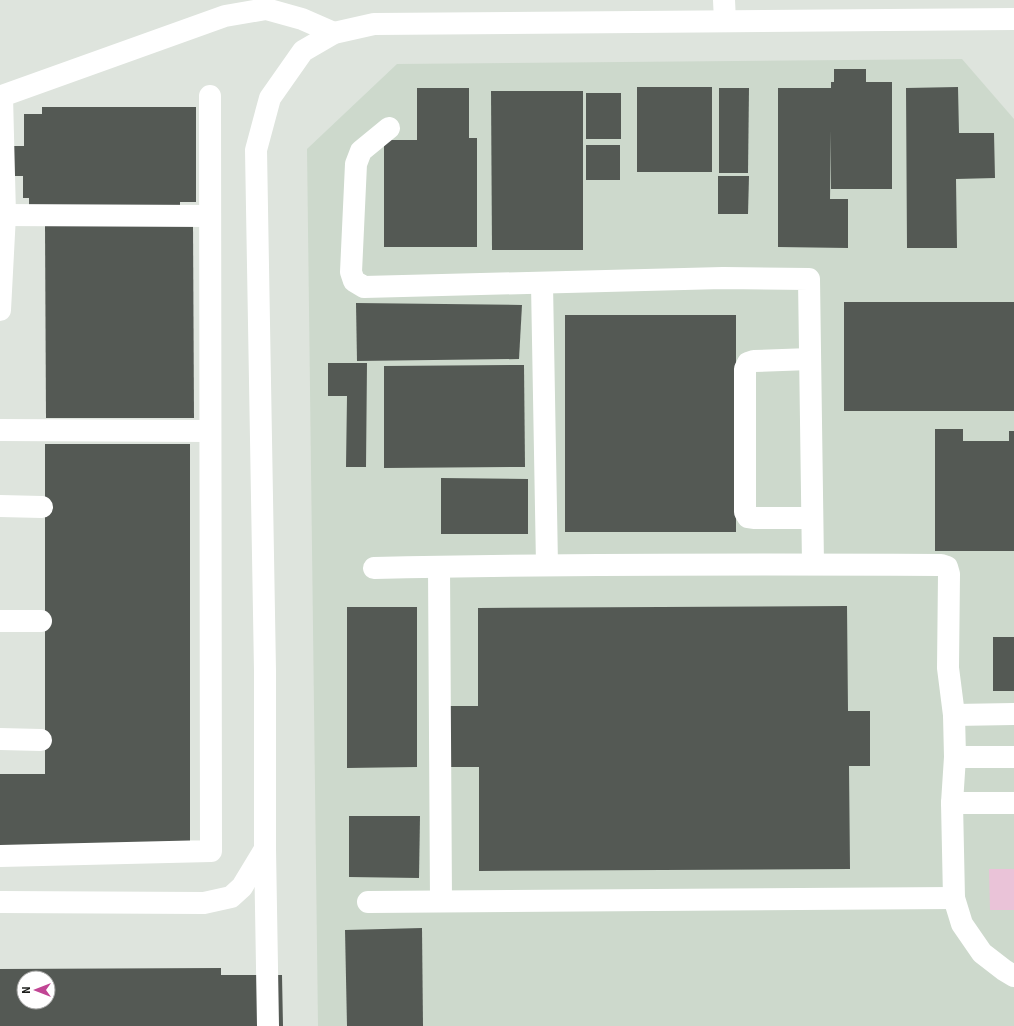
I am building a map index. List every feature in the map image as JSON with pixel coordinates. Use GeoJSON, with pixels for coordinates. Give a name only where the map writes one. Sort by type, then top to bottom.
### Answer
{"type":"FeatureCollection","features":[{"type":"Feature","properties":{"kind":"street"},"geometry":{"type":"LineString","coordinates":[[724,0],[725,21]]}},
{"type":"Feature","properties":{"kind":"street"},"geometry":{"type":"LineString","coordinates":[[0,310],[2,215],[1,96],[225,16],[266,9],[302,20],[334,33]]}},
{"type":"Feature","properties":{"kind":"street"},"geometry":{"type":"LineString","coordinates":[[268,1026],[265,849],[265,679],[256,150],[270,98],[303,52],[334,33],[374,24],[1014,19]]}},
{"type":"Feature","properties":{"kind":"street"},"geometry":{"type":"LineString","coordinates":[[0,856],[211,851],[210,96]]}},
{"type":"Feature","properties":{"kind":"street"},"geometry":{"type":"LineString","coordinates":[[389,128],[361,151],[356,164],[351,272],[354,281],[364,287],[542,284],[724,278],[810,279],[813,564]]}},
{"type":"Feature","properties":{"kind":"street"},"geometry":{"type":"LineString","coordinates":[[2,215],[210,216]]}},
{"type":"Feature","properties":{"kind":"street"},"geometry":{"type":"LineString","coordinates":[[542,284],[547,565]]}},
{"type":"Feature","properties":{"kind":"street"},"geometry":{"type":"LineString","coordinates":[[810,358],[754,361],[748,363],[745,369],[745,512],[748,517],[755,518],[812,518]]}},
{"type":"Feature","properties":{"kind":"street"},"geometry":{"type":"LineString","coordinates":[[0,430],[210,431]]}},
{"type":"Feature","properties":{"kind":"street"},"geometry":{"type":"LineString","coordinates":[[0,506],[42,506]]}},
{"type":"Feature","properties":{"kind":"street"},"geometry":{"type":"LineString","coordinates":[[374,568],[547,565],[813,564],[941,564],[947,567],[949,574],[948,668],[954,715],[955,757],[952,803],[954,898],[962,924],[982,953],[1014,976]]}},
{"type":"Feature","properties":{"kind":"street"},"geometry":{"type":"LineString","coordinates":[[439,567],[441,901]]}},
{"type":"Feature","properties":{"kind":"street"},"geometry":{"type":"LineString","coordinates":[[0,621],[41,621]]}},
{"type":"Feature","properties":{"kind":"street"},"geometry":{"type":"LineString","coordinates":[[954,715],[1014,714]]}},
{"type":"Feature","properties":{"kind":"street"},"geometry":{"type":"LineString","coordinates":[[0,740],[41,740]]}},
{"type":"Feature","properties":{"kind":"street"},"geometry":{"type":"LineString","coordinates":[[955,757],[1014,757]]}},
{"type":"Feature","properties":{"kind":"street"},"geometry":{"type":"LineString","coordinates":[[952,803],[1014,803]]}},
{"type":"Feature","properties":{"kind":"street"},"geometry":{"type":"LineString","coordinates":[[0,902],[204,903],[218,901],[231,897],[242,887],[265,849]]}},
{"type":"Feature","properties":{"kind":"street"},"geometry":{"type":"LineString","coordinates":[[368,902],[954,898]]}},
{"type":"Feature","properties":{"kind":"shaded area"},"geometry":{"type":"Polygon","coordinates":[[[962,59],[1014,119],[1014,1026],[318,1026],[307,149],[397,64],[962,59]]]}},
{"type":"Feature","properties":{"kind":"shaded area"},"geometry":{"type":"Polygon","coordinates":[[[989,869],[1014,869],[1014,910],[990,910],[989,869]]]}},
{"type":"Feature","properties":{"kind":"building"},"geometry":{"type":"Polygon","coordinates":[[[834,69],[866,69],[866,82],[892,82],[892,189],[831,189],[831,130],[830,199],[848,199],[848,248],[778,247],[778,88],[831,88],[831,82],[834,82],[834,69]]]}},
{"type":"Feature","properties":{"kind":"building"},"geometry":{"type":"Polygon","coordinates":[[[637,87],[712,87],[712,172],[637,172],[637,87]]]}},
{"type":"Feature","properties":{"kind":"building"},"geometry":{"type":"Polygon","coordinates":[[[958,87],[959,133],[994,133],[995,178],[956,179],[957,248],[907,248],[906,88],[958,87]]]}},
{"type":"Feature","properties":{"kind":"building"},"geometry":{"type":"Polygon","coordinates":[[[417,88],[469,88],[469,138],[477,138],[477,247],[384,247],[384,140],[417,140],[417,88]]]}},
{"type":"Feature","properties":{"kind":"building"},"geometry":{"type":"Polygon","coordinates":[[[719,88],[749,88],[748,173],[719,173],[719,88]]]}},
{"type":"Feature","properties":{"kind":"building"},"geometry":{"type":"Polygon","coordinates":[[[491,91],[583,91],[583,250],[492,250],[491,91]]]}},
{"type":"Feature","properties":{"kind":"building"},"geometry":{"type":"Polygon","coordinates":[[[586,93],[621,93],[621,139],[586,139],[586,93]]]}},
{"type":"Feature","properties":{"kind":"building"},"geometry":{"type":"Polygon","coordinates":[[[42,107],[196,107],[196,202],[180,202],[180,206],[29,205],[29,198],[23,198],[23,176],[14,176],[14,146],[24,146],[24,114],[42,114],[42,107]]]}},
{"type":"Feature","properties":{"kind":"building"},"geometry":{"type":"Polygon","coordinates":[[[586,145],[620,145],[620,180],[586,180],[586,145]]]}},
{"type":"Feature","properties":{"kind":"building"},"geometry":{"type":"Polygon","coordinates":[[[718,176],[749,176],[748,214],[718,214],[718,176]]]}},
{"type":"Feature","properties":{"kind":"building"},"geometry":{"type":"Polygon","coordinates":[[[45,225],[193,225],[194,418],[46,418],[45,225]]]}},
{"type":"Feature","properties":{"kind":"building"},"geometry":{"type":"Polygon","coordinates":[[[844,302],[1014,302],[1014,411],[844,411],[844,302]]]}},
{"type":"Feature","properties":{"kind":"building"},"geometry":{"type":"Polygon","coordinates":[[[356,303],[522,305],[519,359],[357,361],[356,303]]]}},
{"type":"Feature","properties":{"kind":"building"},"geometry":{"type":"Polygon","coordinates":[[[565,315],[736,315],[736,532],[565,532],[565,315]]]}},
{"type":"Feature","properties":{"kind":"building"},"geometry":{"type":"Polygon","coordinates":[[[328,363],[367,363],[366,467],[346,467],[347,396],[328,396],[328,363]]]}},
{"type":"Feature","properties":{"kind":"building"},"geometry":{"type":"Polygon","coordinates":[[[524,365],[525,467],[384,468],[384,366],[524,365]]]}},
{"type":"Feature","properties":{"kind":"building"},"geometry":{"type":"Polygon","coordinates":[[[935,429],[963,429],[963,441],[1009,441],[1009,431],[1014,431],[1014,551],[935,551],[935,429]]]}},
{"type":"Feature","properties":{"kind":"building"},"geometry":{"type":"Polygon","coordinates":[[[45,444],[190,444],[190,846],[0,846],[0,774],[45,774],[45,444]]]}},
{"type":"Feature","properties":{"kind":"building"},"geometry":{"type":"Polygon","coordinates":[[[441,478],[528,479],[528,534],[441,534],[441,478]]]}},
{"type":"Feature","properties":{"kind":"building"},"geometry":{"type":"Polygon","coordinates":[[[847,606],[848,711],[870,711],[870,766],[849,766],[850,869],[479,871],[479,767],[431,767],[430,706],[478,706],[478,608],[847,606]]]}},
{"type":"Feature","properties":{"kind":"building"},"geometry":{"type":"Polygon","coordinates":[[[347,607],[417,607],[417,767],[347,768],[347,607]]]}},
{"type":"Feature","properties":{"kind":"building"},"geometry":{"type":"Polygon","coordinates":[[[993,637],[1014,637],[1014,691],[993,691],[993,637]]]}},
{"type":"Feature","properties":{"kind":"building"},"geometry":{"type":"Polygon","coordinates":[[[349,816],[420,816],[419,878],[349,877],[349,816]]]}},
{"type":"Feature","properties":{"kind":"building"},"geometry":{"type":"Polygon","coordinates":[[[422,928],[423,1026],[347,1026],[345,930],[422,928]]]}},
{"type":"Feature","properties":{"kind":"building"},"geometry":{"type":"Polygon","coordinates":[[[221,968],[221,975],[282,975],[283,1026],[0,1026],[0,969],[221,968]]]}}]}
